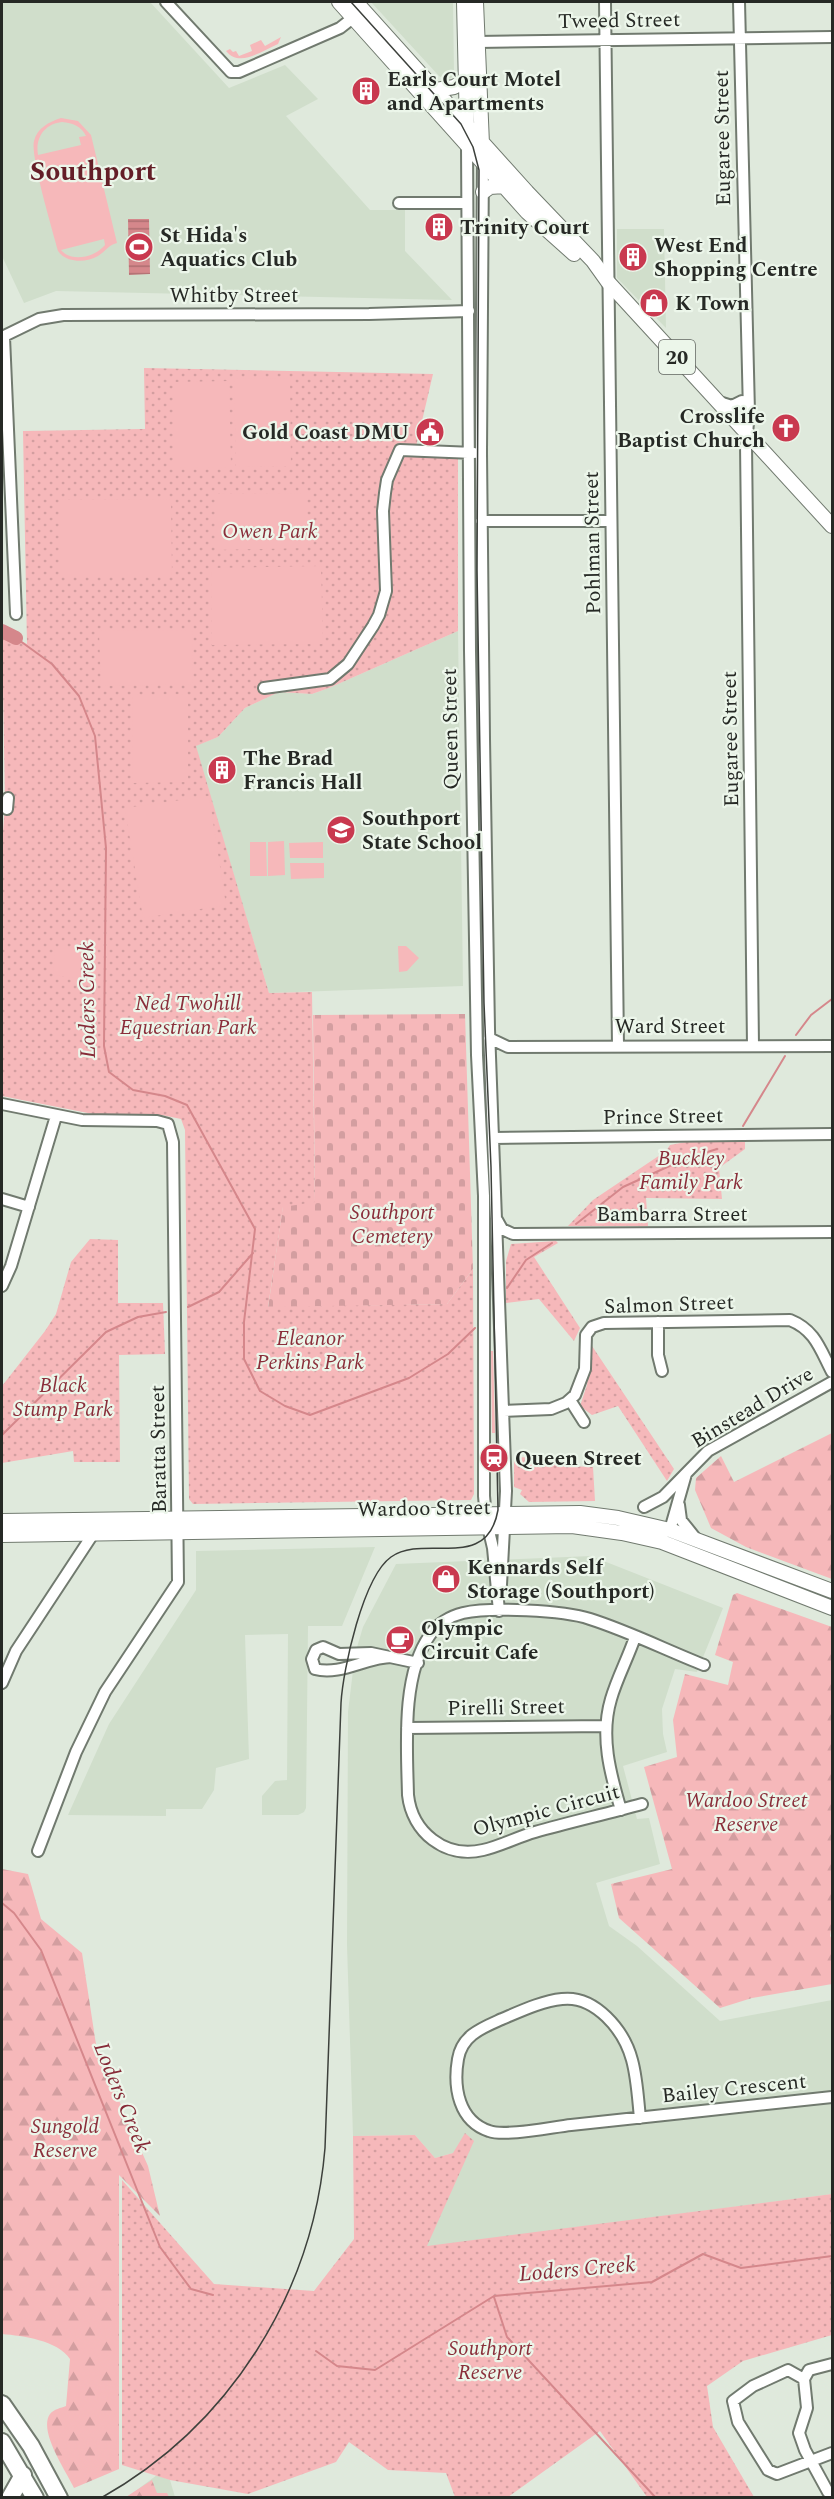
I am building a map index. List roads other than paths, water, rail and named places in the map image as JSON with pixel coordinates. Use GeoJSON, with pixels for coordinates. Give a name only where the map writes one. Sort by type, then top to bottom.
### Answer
{"type":"FeatureCollection","features":[{"type":"Feature","properties":{"kind":"highway"},"geometry":{"type":"LineString","coordinates":[[2,2404],[31,2446],[45,2495]]}},
{"type":"Feature","properties":{"kind":"highway"},"geometry":{"type":"LineString","coordinates":[[2,2442],[23,2475],[45,2495]]}},
{"type":"Feature","properties":{"kind":"highway"},"geometry":{"type":"LineString","coordinates":[[10,2498],[23,2475]]}},
{"type":"Feature","properties":{"kind":"main road"},"geometry":{"type":"LineString","coordinates":[[339,2],[468,145]]}},
{"type":"Feature","properties":{"kind":"main road"},"geometry":{"type":"LineString","coordinates":[[356,2],[467,124]]}},
{"type":"Feature","properties":{"kind":"main road","name":"Queen Street"},"geometry":{"type":"LineString","coordinates":[[464,2],[468,145]]}},
{"type":"Feature","properties":{"kind":"main road","name":"Queen Street"},"geometry":{"type":"LineString","coordinates":[[476,2],[483,161]]}},
{"type":"Feature","properties":{"kind":"main road"},"geometry":{"type":"LineString","coordinates":[[436,90],[454,87],[467,79]]}},
{"type":"Feature","properties":{"kind":"main road","name":"20"},"geometry":{"type":"LineString","coordinates":[[467,124],[592,261],[608,282],[832,525]]}},
{"type":"Feature","properties":{"kind":"main road","name":"20"},"geometry":{"type":"LineString","coordinates":[[468,145],[540,224],[608,282]]}},
{"type":"Feature","properties":{"kind":"main road"},"geometry":{"type":"LineString","coordinates":[[483,192],[490,187],[504,186]]}},
{"type":"Feature","properties":{"kind":"main road","name":"Wardoo Street"},"geometry":{"type":"LineString","coordinates":[[2,1521],[178,1518],[487,1521]]}},
{"type":"Feature","properties":{"kind":"main road","name":"Wardoo Street"},"geometry":{"type":"LineString","coordinates":[[2,1535],[179,1533],[504,1520],[622,1533],[665,1534],[698,1541],[832,1591]]}},
{"type":"Feature","properties":{"kind":"main road","name":"Wardoo Street"},"geometry":{"type":"LineString","coordinates":[[665,1534],[832,1608]]}},
{"type":"Feature","properties":{"kind":"street"},"geometry":{"type":"LineString","coordinates":[[166,2],[231,72],[239,72],[345,26],[354,17]]}},
{"type":"Feature","properties":{"kind":"street","name":"Pohlman Street"},"geometry":{"type":"LineString","coordinates":[[604,2],[618,1046]]}},
{"type":"Feature","properties":{"kind":"street","name":"Eugaree Street"},"geometry":{"type":"LineString","coordinates":[[739,2],[748,410],[746,432],[753,1046]]}},
{"type":"Feature","properties":{"kind":"street","name":"Tweed Street"},"geometry":{"type":"LineString","coordinates":[[477,42],[832,37]]}},
{"type":"Feature","properties":{"kind":"street","name":"Queen Street"},"geometry":{"type":"LineString","coordinates":[[468,145],[470,311],[468,453],[475,941],[484,1228],[483,1416],[487,1521],[493,1548],[499,1607]]}},
{"type":"Feature","properties":{"kind":"street","name":"Queen Street"},"geometry":{"type":"LineString","coordinates":[[483,161],[481,521],[489,1038],[500,1358],[504,1411],[504,1520],[499,1607]]}},
{"type":"Feature","properties":{"kind":"street"},"geometry":{"type":"LineString","coordinates":[[399,203],[467,203]]}},
{"type":"Feature","properties":{"kind":"street","name":"Whitby Street"},"geometry":{"type":"LineString","coordinates":[[3,337],[39,320],[63,315],[369,314],[470,311]]}},
{"type":"Feature","properties":{"kind":"street"},"geometry":{"type":"LineString","coordinates":[[3,337],[16,614]]}},
{"type":"Feature","properties":{"kind":"street","name":"Eugaree Street"},"geometry":{"type":"LineString","coordinates":[[746,381],[742,401],[742,421],[746,432]]}},
{"type":"Feature","properties":{"kind":"street"},"geometry":{"type":"LineString","coordinates":[[719,402],[729,406],[742,401]]}},
{"type":"Feature","properties":{"kind":"street"},"geometry":{"type":"LineString","coordinates":[[264,688],[330,679],[348,664],[376,621],[386,591],[383,512],[385,493],[389,476],[400,450],[481,453]]}},
{"type":"Feature","properties":{"kind":"street"},"geometry":{"type":"LineString","coordinates":[[481,521],[611,521]]}},
{"type":"Feature","properties":{"kind":"street","name":"Ward Street"},"geometry":{"type":"LineString","coordinates":[[489,1038],[508,1047],[832,1046]]}},
{"type":"Feature","properties":{"kind":"street"},"geometry":{"type":"LineString","coordinates":[[490,1059],[497,1052],[508,1047]]}},
{"type":"Feature","properties":{"kind":"street"},"geometry":{"type":"LineString","coordinates":[[2,1104],[56,1116],[11,1266],[2,1286]]}},
{"type":"Feature","properties":{"kind":"street","name":"Baratta Street"},"geometry":{"type":"LineString","coordinates":[[38,1851],[76,1752],[105,1692],[178,1582],[174,1142],[168,1124],[157,1121],[83,1120],[56,1116]]}},
{"type":"Feature","properties":{"kind":"street","name":"Prince Street"},"geometry":{"type":"LineString","coordinates":[[494,1138],[832,1134]]}},
{"type":"Feature","properties":{"kind":"street"},"geometry":{"type":"LineString","coordinates":[[2,1199],[29,1207]]}},
{"type":"Feature","properties":{"kind":"street"},"geometry":{"type":"LineString","coordinates":[[496,1220],[501,1227],[513,1234],[497,1248]]}},
{"type":"Feature","properties":{"kind":"street","name":"Bambarra Street"},"geometry":{"type":"LineString","coordinates":[[513,1234],[832,1232]]}},
{"type":"Feature","properties":{"kind":"street","name":"Salmon Street"},"geometry":{"type":"LineString","coordinates":[[570,1400],[581,1384],[585,1369],[586,1335],[592,1327],[604,1323],[790,1320],[803,1325],[813,1336],[832,1372]]}},
{"type":"Feature","properties":{"kind":"street"},"geometry":{"type":"LineString","coordinates":[[658,1322],[658,1355],[662,1371]]}},
{"type":"Feature","properties":{"kind":"street","name":"Binstead Drive"},"geometry":{"type":"LineString","coordinates":[[644,1507],[660,1499],[692,1466],[722,1442],[832,1382]]}},
{"type":"Feature","properties":{"kind":"street"},"geometry":{"type":"LineString","coordinates":[[504,1411],[551,1409],[566,1404],[570,1400],[584,1422]]}},
{"type":"Feature","properties":{"kind":"street","name":"Binstead Drive"},"geometry":{"type":"LineString","coordinates":[[665,1534],[692,1466]]}},
{"type":"Feature","properties":{"kind":"street","name":"Binstead Drive"},"geometry":{"type":"LineString","coordinates":[[665,1534],[680,1478]]}},
{"type":"Feature","properties":{"kind":"street","name":"Binstead Drive"},"geometry":{"type":"LineString","coordinates":[[681,1490],[679,1507],[681,1518],[698,1541]]}},
{"type":"Feature","properties":{"kind":"street"},"geometry":{"type":"LineString","coordinates":[[2,1683],[16,1651],[93,1534],[92,1518]]}},
{"type":"Feature","properties":{"kind":"street","name":"Olympic Circuit"},"geometry":{"type":"LineString","coordinates":[[642,1804],[533,1832],[482,1851],[464,1852],[446,1848],[435,1842],[422,1830],[409,1805],[407,1728],[410,1694],[418,1663],[430,1633],[445,1620],[462,1613],[499,1607],[551,1611],[572,1614],[704,1665]]}},
{"type":"Feature","properties":{"kind":"street"},"geometry":{"type":"LineString","coordinates":[[621,1810],[608,1761],[606,1726],[612,1696],[635,1637]]}},
{"type":"Feature","properties":{"kind":"street"},"geometry":{"type":"LineString","coordinates":[[392,1657],[323,1670],[315,1669],[312,1659],[316,1650],[323,1647],[339,1654],[371,1653],[392,1657],[418,1663]]}},
{"type":"Feature","properties":{"kind":"street","name":"Pirelli Street"},"geometry":{"type":"LineString","coordinates":[[407,1728],[606,1726]]}},
{"type":"Feature","properties":{"kind":"street","name":"Bailey Crescent"},"geometry":{"type":"LineString","coordinates":[[640,2118],[632,2058],[626,2045],[609,2019],[580,1999],[552,2001],[482,2028],[464,2042],[460,2050],[457,2071],[460,2105],[475,2124],[490,2132],[498,2133],[640,2118],[832,2097]]}},
{"type":"Feature","properties":{"kind":"street"},"geometry":{"type":"LineString","coordinates":[[817,2498],[830,2492],[811,2461],[799,2433],[807,2408],[804,2379],[809,2370],[832,2364]]}},
{"type":"Feature","properties":{"kind":"street"},"geometry":{"type":"LineString","coordinates":[[804,2379],[788,2370],[753,2386],[733,2401],[738,2422],[768,2470],[777,2474],[832,2453]]}},
{"type":"Feature","properties":{"kind":"waterway","name":"Loders Creek"},"geometry":{"type":"LineString","coordinates":[[2,631],[16,638]]}},
{"type":"Feature","properties":{"kind":"waterway","name":"Loders Creek"},"geometry":{"type":"LineString","coordinates":[[16,638],[52,664],[79,696],[95,736],[106,848],[104,1046],[109,1072],[133,1090],[165,1096],[187,1105],[255,1229],[244,1322],[244,1359],[260,1391],[285,1406],[310,1415],[409,1378],[448,1354],[475,1328]]}},
{"type":"Feature","properties":{"kind":"waterway"},"geometry":{"type":"LineString","coordinates":[[796,1035],[811,1015],[832,999]]}},
{"type":"Feature","properties":{"kind":"waterway"},"geometry":{"type":"LineString","coordinates":[[743,1126],[785,1056]]}},
{"type":"Feature","properties":{"kind":"waterway"},"geometry":{"type":"LineString","coordinates":[[576,1224],[623,1187],[685,1159],[717,1149]]}},
{"type":"Feature","properties":{"kind":"waterway"},"geometry":{"type":"LineString","coordinates":[[507,1288],[526,1260],[552,1243]]}},
{"type":"Feature","properties":{"kind":"waterway","name":"Loders Creek"},"geometry":{"type":"LineString","coordinates":[[188,1307],[219,1292],[253,1253]]}},
{"type":"Feature","properties":{"kind":"waterway","name":"Loders Creek"},"geometry":{"type":"LineString","coordinates":[[2,1435],[106,1332],[138,1317],[166,1312]]}},
{"type":"Feature","properties":{"kind":"waterway","name":"Loders Creek"},"geometry":{"type":"LineString","coordinates":[[2,1903],[14,1913],[41,1950],[160,2247],[191,2289],[213,2295]]}},
{"type":"Feature","properties":{"kind":"waterway","name":"Loders Creek"},"geometry":{"type":"LineString","coordinates":[[316,2351],[337,2366],[375,2370],[494,2296],[652,2282],[703,2254],[741,2268],[832,2256]]}},
{"type":"Feature","properties":{"kind":"waterway","name":"Loders Creek"},"geometry":{"type":"LineString","coordinates":[[494,2297],[507,2337],[656,2498]]}},
{"type":"Feature","properties":{"kind":"tram line"},"geometry":{"type":"LineString","coordinates":[[101,2498],[147,2468],[188,2433],[225,2394],[257,2351],[283,2304],[303,2254],[317,2202],[325,2148],[341,1703],[350,1647],[363,1603],[372,1583],[391,1557],[421,1548],[453,1548],[481,1541],[492,1529],[498,1510],[491,1167],[484,1003],[477,570],[479,170],[473,147],[461,124],[351,2]]}},
{"type":"Feature","properties":{"kind":"place","name":"Earls Court Motel and Apartments"},"geometry":{"type":"Point","coordinates":[366,91]}},
{"type":"Feature","properties":{"kind":"place","name":"Trinity Court"},"geometry":{"type":"Point","coordinates":[439,227]}},
{"type":"Feature","properties":{"kind":"place","name":"St Hida's Aquatics Club"},"geometry":{"type":"Point","coordinates":[139,247]}},
{"type":"Feature","properties":{"kind":"place","name":"West End Shopping Centre"},"geometry":{"type":"Point","coordinates":[633,257]}},
{"type":"Feature","properties":{"kind":"place","name":"K Town"},"geometry":{"type":"Point","coordinates":[654,303]}},
{"type":"Feature","properties":{"kind":"place","name":"Crosslife Baptist Church"},"geometry":{"type":"Point","coordinates":[786,428]}},
{"type":"Feature","properties":{"kind":"place","name":"Gold Coast DMU"},"geometry":{"type":"Point","coordinates":[430,432]}},
{"type":"Feature","properties":{"kind":"place","name":"The Brad Francis Hall"},"geometry":{"type":"Point","coordinates":[222,770]}},
{"type":"Feature","properties":{"kind":"place","name":"Southport State School"},"geometry":{"type":"Point","coordinates":[341,830]}},
{"type":"Feature","properties":{"kind":"place","name":"Queen Street"},"geometry":{"type":"Point","coordinates":[494,1458]}},
{"type":"Feature","properties":{"kind":"place","name":"Kennards Self Storage (Southport)"},"geometry":{"type":"Point","coordinates":[446,1579]}},
{"type":"Feature","properties":{"kind":"place","name":"Olympic Circuit Cafe"},"geometry":{"type":"Point","coordinates":[400,1640]}},
{"type":"Feature","properties":{"kind":"district","name":"Southport"},"geometry":{"type":"Point","coordinates":[93,171]}},
{"type":"Feature","properties":{"kind":"park label","name":"Owen Park"},"geometry":{"type":"Point","coordinates":[270,531]}},
{"type":"Feature","properties":{"kind":"park label","name":"Ned Twohill Equestrian Park"},"geometry":{"type":"Point","coordinates":[188,1015]}},
{"type":"Feature","properties":{"kind":"park label","name":"Buckley Family Park"},"geometry":{"type":"Point","coordinates":[691,1170]}},
{"type":"Feature","properties":{"kind":"park label","name":"Southport Cemetery"},"geometry":{"type":"Point","coordinates":[392,1224]}},
{"type":"Feature","properties":{"kind":"park label","name":"Eleanor Perkins Park"},"geometry":{"type":"Point","coordinates":[310,1350]}},
{"type":"Feature","properties":{"kind":"park label","name":"Black Stump Park"},"geometry":{"type":"Point","coordinates":[63,1397]}},
{"type":"Feature","properties":{"kind":"park label","name":"Wardoo Street Reserve"},"geometry":{"type":"Point","coordinates":[746,1812]}},
{"type":"Feature","properties":{"kind":"park label","name":"Sungold Reserve"},"geometry":{"type":"Point","coordinates":[65,2138]}},
{"type":"Feature","properties":{"kind":"park label","name":"Southport Reserve"},"geometry":{"type":"Point","coordinates":[490,2360]}}]}
